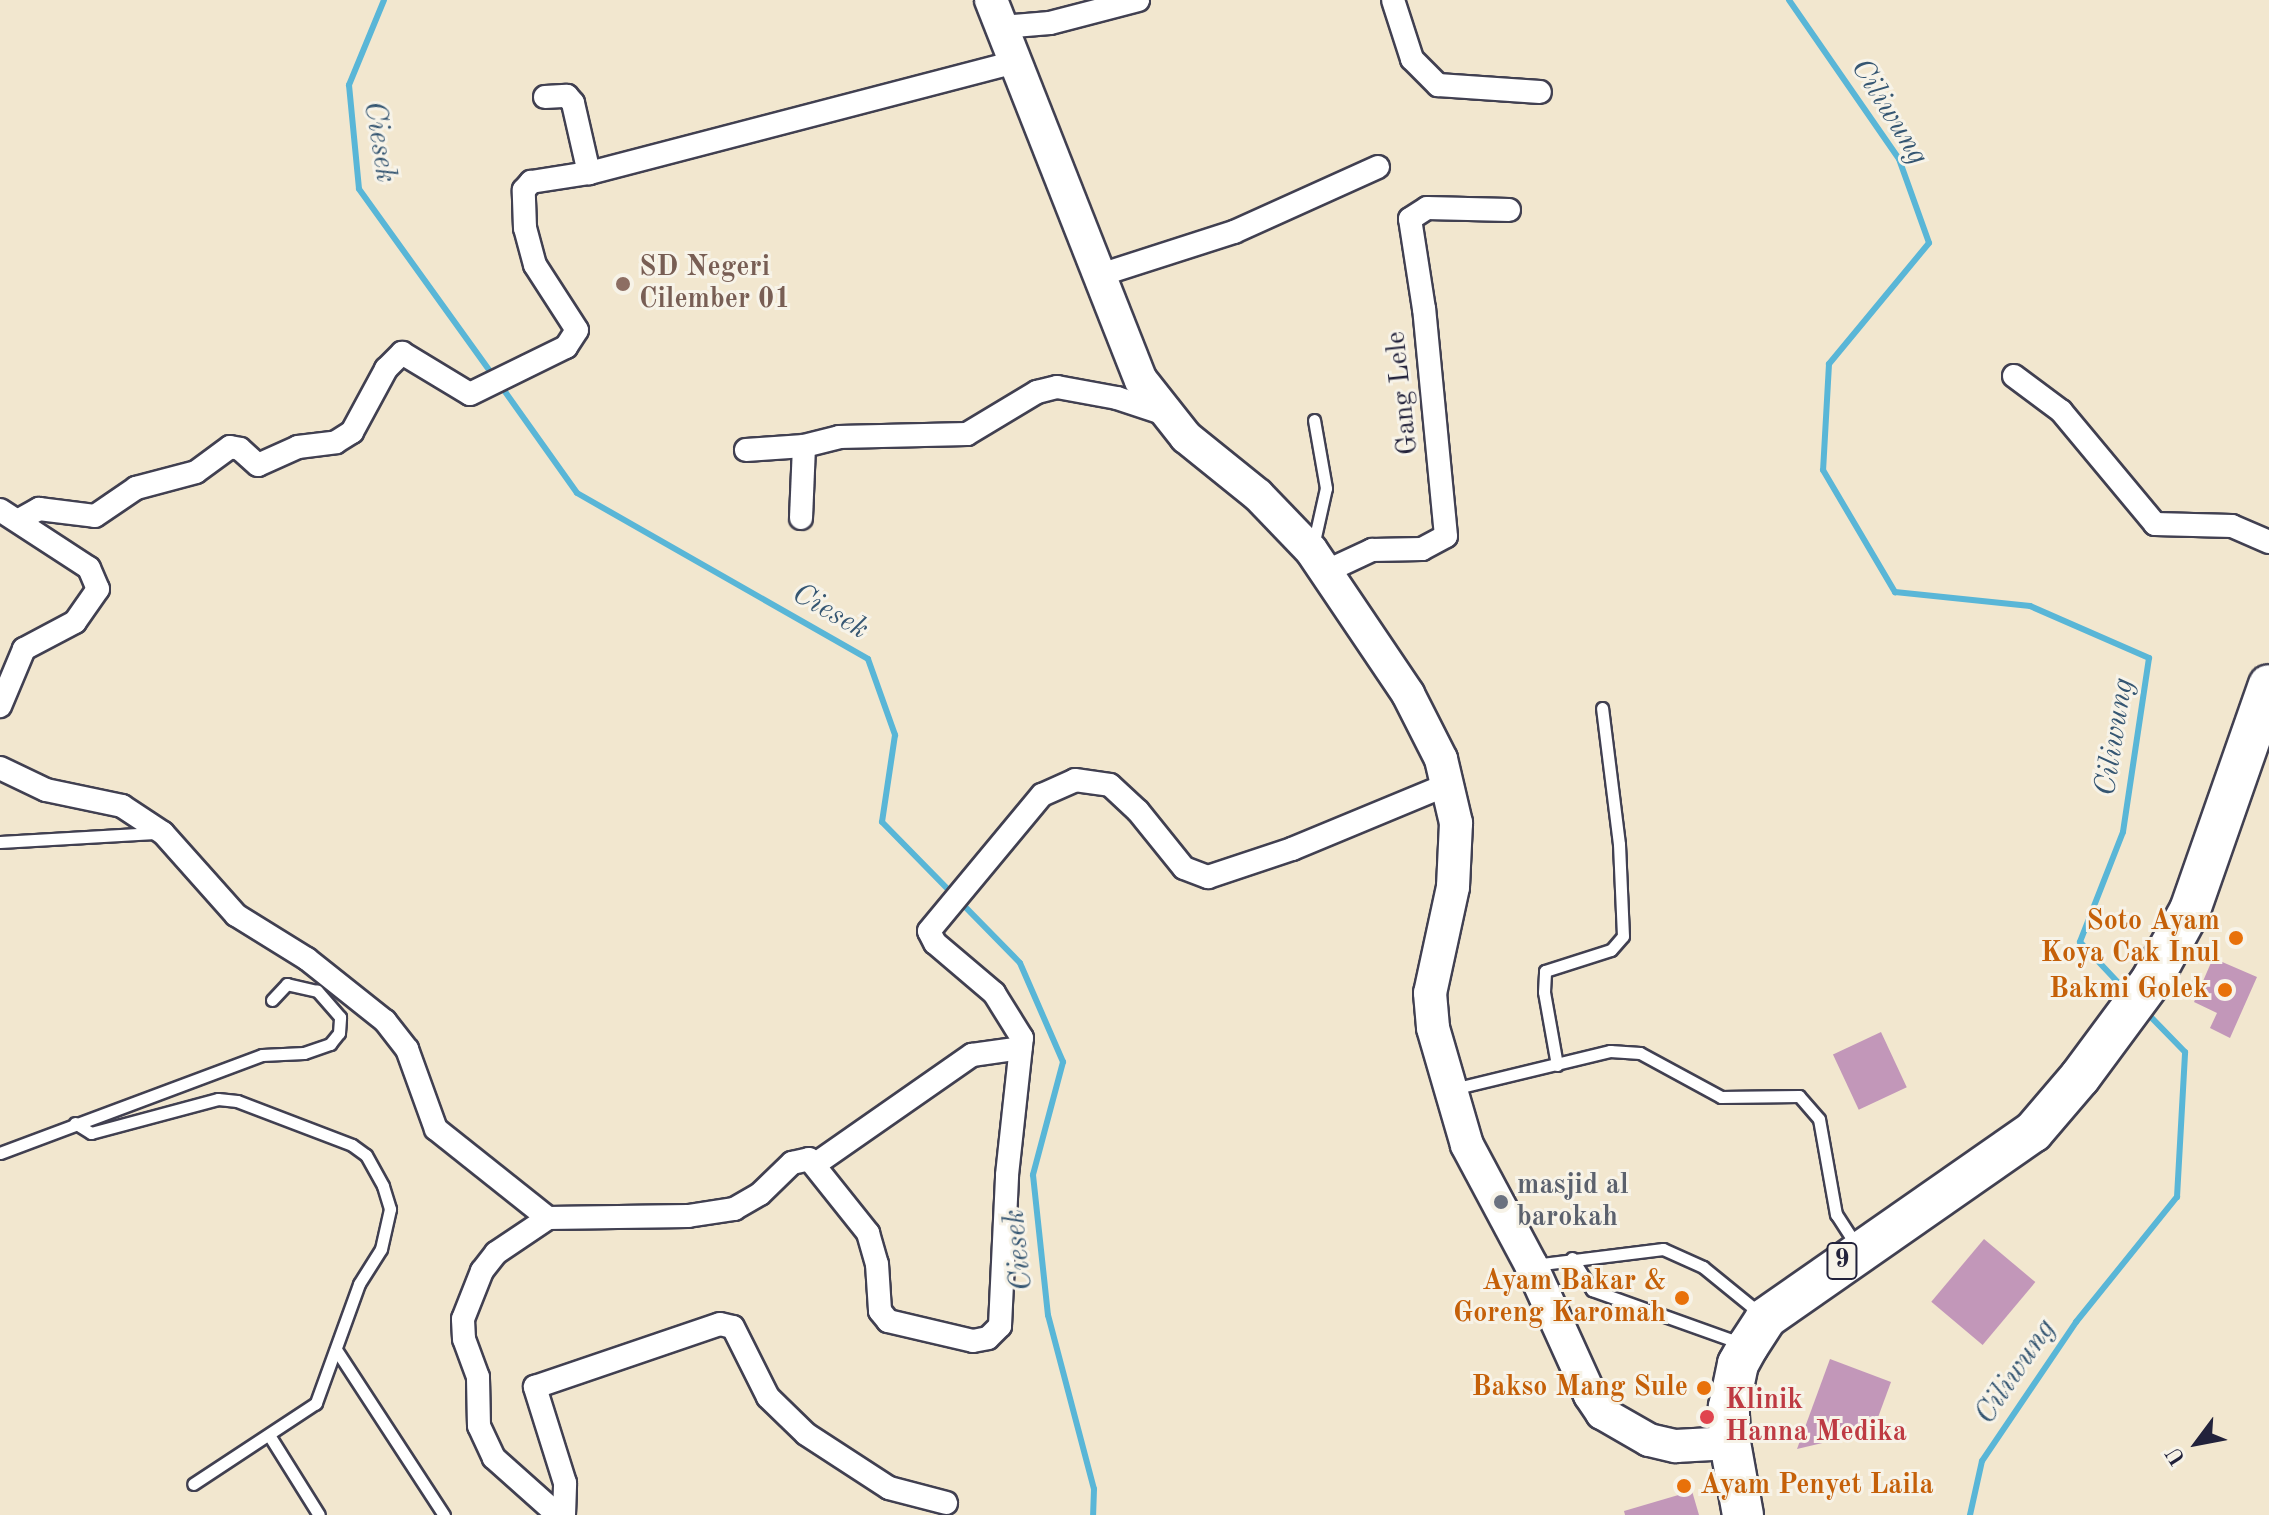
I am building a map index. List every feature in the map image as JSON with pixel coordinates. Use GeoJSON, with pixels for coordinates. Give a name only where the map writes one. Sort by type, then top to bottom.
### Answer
{"type":"FeatureCollection","features":[{"type":"Feature","properties":{"kind":"highway","name":"9"},"geometry":{"type":"LineString","coordinates":[[1757,1332],[1858,1249],[2020,1142],[2080,1077],[2151,981],[2198,893],[2269,685]]}},
{"type":"Feature","properties":{"kind":"highway"},"geometry":{"type":"LineString","coordinates":[[1743,1515],[1730,1443],[1733,1382],[1757,1332]]}},
{"type":"Feature","properties":{"kind":"street"},"geometry":{"type":"LineString","coordinates":[[996,13],[1050,23],[1138,0]]}},
{"type":"Feature","properties":{"kind":"street"},"geometry":{"type":"LineString","coordinates":[[1393,0],[1412,59],[1438,85],[1540,92]]}},
{"type":"Feature","properties":{"kind":"street"},"geometry":{"type":"LineString","coordinates":[[996,13],[1137,372],[1165,414],[1258,495],[1319,561],[1408,694],[1449,784],[1456,804],[1453,887],[1430,993],[1433,1028],[1467,1145],[1531,1265],[1602,1413],[1649,1440],[1676,1446],[1730,1443]]}},
{"type":"Feature","properties":{"kind":"street"},"geometry":{"type":"LineString","coordinates":[[10,515],[39,509],[95,516],[136,488],[196,472],[230,447],[238,447],[258,465],[298,447],[336,442],[352,432],[386,369],[402,353],[470,394],[513,376],[566,347],[577,334],[531,256],[523,212],[525,186],[589,173],[1016,62]]}},
{"type":"Feature","properties":{"kind":"street"},"geometry":{"type":"LineString","coordinates":[[545,97],[567,96],[573,103],[589,173]]}},
{"type":"Feature","properties":{"kind":"street"},"geometry":{"type":"LineString","coordinates":[[1100,275],[1234,232],[1378,167]]}},
{"type":"Feature","properties":{"kind":"street","name":"Gang Lele"},"geometry":{"type":"LineString","coordinates":[[1319,561],[1372,550],[1431,547],[1446,536],[1424,309],[1410,219],[1427,208],[1509,210]]}},
{"type":"Feature","properties":{"kind":"street"},"geometry":{"type":"LineString","coordinates":[[2014,376],[2061,411],[2155,524],[2232,526],[2269,542]]}},
{"type":"Feature","properties":{"kind":"street"},"geometry":{"type":"LineString","coordinates":[[746,450],[804,446],[839,437],[967,434],[1037,392],[1057,387],[1074,387],[1165,414]]}},
{"type":"Feature","properties":{"kind":"street"},"geometry":{"type":"LineString","coordinates":[[801,518],[804,446]]}},
{"type":"Feature","properties":{"kind":"street"},"geometry":{"type":"LineString","coordinates":[[0,706],[24,649],[75,622],[98,589],[89,568],[10,515]]}},
{"type":"Feature","properties":{"kind":"street"},"geometry":{"type":"LineString","coordinates":[[0,768],[46,790],[122,806],[163,833],[236,915],[307,959],[385,1021],[407,1049],[436,1129],[548,1218]]}},
{"type":"Feature","properties":{"kind":"street"},"geometry":{"type":"LineString","coordinates":[[561,1515],[508,1474],[484,1436],[478,1377],[464,1339],[463,1319],[482,1271],[496,1253],[548,1218],[711,1214],[734,1209],[760,1194],[792,1163],[805,1158],[817,1163],[868,1233],[882,1316],[907,1328],[973,1341],[988,1338],[1005,1316],[1007,1175],[1021,1048],[1019,1028],[994,993],[935,943],[929,931],[1042,795],[1075,780],[1099,780],[1119,791],[1184,868],[1208,877],[1292,849],[1449,784]]}},
{"type":"Feature","properties":{"kind":"street"},"geometry":{"type":"LineString","coordinates":[[817,1163],[972,1055],[1021,1048]]}},
{"type":"Feature","properties":{"kind":"street"},"geometry":{"type":"LineString","coordinates":[[561,1515],[565,1483],[535,1387],[720,1324],[733,1327],[768,1397],[806,1434],[889,1488],[946,1503]]}},
{"type":"Feature","properties":{"kind":"lane"},"geometry":{"type":"LineString","coordinates":[[1314,420],[1326,488],[1319,561]]}},
{"type":"Feature","properties":{"kind":"lane"},"geometry":{"type":"LineString","coordinates":[[1557,1065],[1544,992],[1545,971],[1611,950],[1623,936],[1619,844],[1602,708]]}},
{"type":"Feature","properties":{"kind":"lane"},"geometry":{"type":"LineString","coordinates":[[0,842],[163,833]]}},
{"type":"Feature","properties":{"kind":"lane"},"geometry":{"type":"LineString","coordinates":[[0,1153],[262,1055],[304,1053],[330,1044],[339,1033],[340,1017],[317,991],[287,984],[272,1000]]}},
{"type":"Feature","properties":{"kind":"lane"},"geometry":{"type":"LineString","coordinates":[[1452,1090],[1610,1051],[1640,1053],[1721,1097],[1799,1096],[1819,1119],[1836,1214],[1858,1249]]}},
{"type":"Feature","properties":{"kind":"lane"},"geometry":{"type":"LineString","coordinates":[[75,1123],[91,1133],[218,1099],[237,1101],[304,1124],[366,1155],[390,1209],[381,1249],[359,1284],[316,1403],[193,1484]]}},
{"type":"Feature","properties":{"kind":"lane"},"geometry":{"type":"LineString","coordinates":[[1531,1265],[1663,1249],[1703,1267],[1757,1332]]}},
{"type":"Feature","properties":{"kind":"lane"},"geometry":{"type":"LineString","coordinates":[[1572,1258],[1592,1290],[1757,1332]]}},
{"type":"Feature","properties":{"kind":"lane"},"geometry":{"type":"LineString","coordinates":[[337,1351],[444,1515]]}},
{"type":"Feature","properties":{"kind":"lane"},"geometry":{"type":"LineString","coordinates":[[269,1435],[319,1515]]}},
{"type":"Feature","properties":{"kind":"building","name":"Bakmi Golek"},"geometry":{"type":"Polygon","coordinates":[[[2213,958],[2257,977],[2230,1038],[2210,1028],[2217,1013],[2194,1002],[2213,958]]]}},
{"type":"Feature","properties":{"kind":"building"},"geometry":{"type":"Polygon","coordinates":[[[1881,1032],[1907,1087],[1859,1110],[1833,1054],[1881,1032]]]}},
{"type":"Feature","properties":{"kind":"building"},"geometry":{"type":"Polygon","coordinates":[[[1984,1239],[2035,1282],[1983,1345],[1931,1302],[1984,1239]]]}},
{"type":"Feature","properties":{"kind":"building"},"geometry":{"type":"Polygon","coordinates":[[[1830,1359],[1891,1382],[1873,1431],[1797,1449],[1830,1359]]]}},
{"type":"Feature","properties":{"kind":"building"},"geometry":{"type":"Polygon","coordinates":[[[1692,1491],[1699,1515],[1625,1515],[1624,1511],[1692,1491]]]}},
{"type":"Feature","properties":{"kind":"waterway","name":"Ciesek"},"geometry":{"type":"LineString","coordinates":[[384,0],[349,85],[359,189],[494,377]]}},
{"type":"Feature","properties":{"kind":"waterway","name":"Ciliwung"},"geometry":{"type":"LineString","coordinates":[[1789,0],[1899,159],[1929,243],[1829,364],[1823,470],[1895,592],[2030,606],[2149,658],[2123,832],[2080,942],[2127,992]]}},
{"type":"Feature","properties":{"kind":"waterway","name":"Ciesek"},"geometry":{"type":"LineString","coordinates":[[501,386],[577,493],[868,659],[895,735],[882,822],[1020,963],[1063,1062],[1033,1175],[1048,1315],[1094,1489],[1093,1515]]}},
{"type":"Feature","properties":{"kind":"waterway","name":"Ciliwung"},"geometry":{"type":"LineString","coordinates":[[1970,1515],[1982,1461],[2076,1322],[2177,1197],[2185,1052],[2146,1012]]}},
{"type":"Feature","properties":{"kind":"place","name":"SD Negeri Cilember 01"},"geometry":{"type":"Point","coordinates":[623,284]}},
{"type":"Feature","properties":{"kind":"place","name":"Soto Ayam Koya Cak Inul"},"geometry":{"type":"Point","coordinates":[2236,938]}},
{"type":"Feature","properties":{"kind":"place","name":"Bakmi Golek"},"geometry":{"type":"Point","coordinates":[2225,990]}},
{"type":"Feature","properties":{"kind":"place","name":"masjid al barokah"},"geometry":{"type":"Point","coordinates":[1501,1202]}},
{"type":"Feature","properties":{"kind":"place","name":"Ayam Bakar & Goreng Karomah"},"geometry":{"type":"Point","coordinates":[1682,1298]}},
{"type":"Feature","properties":{"kind":"place","name":"Bakso Mang Sule"},"geometry":{"type":"Point","coordinates":[1704,1388]}},
{"type":"Feature","properties":{"kind":"place","name":"Klinik Hanna Medika"},"geometry":{"type":"Point","coordinates":[1707,1417]}},
{"type":"Feature","properties":{"kind":"place","name":"Ayam Penyet Laila"},"geometry":{"type":"Point","coordinates":[1684,1486]}}]}
